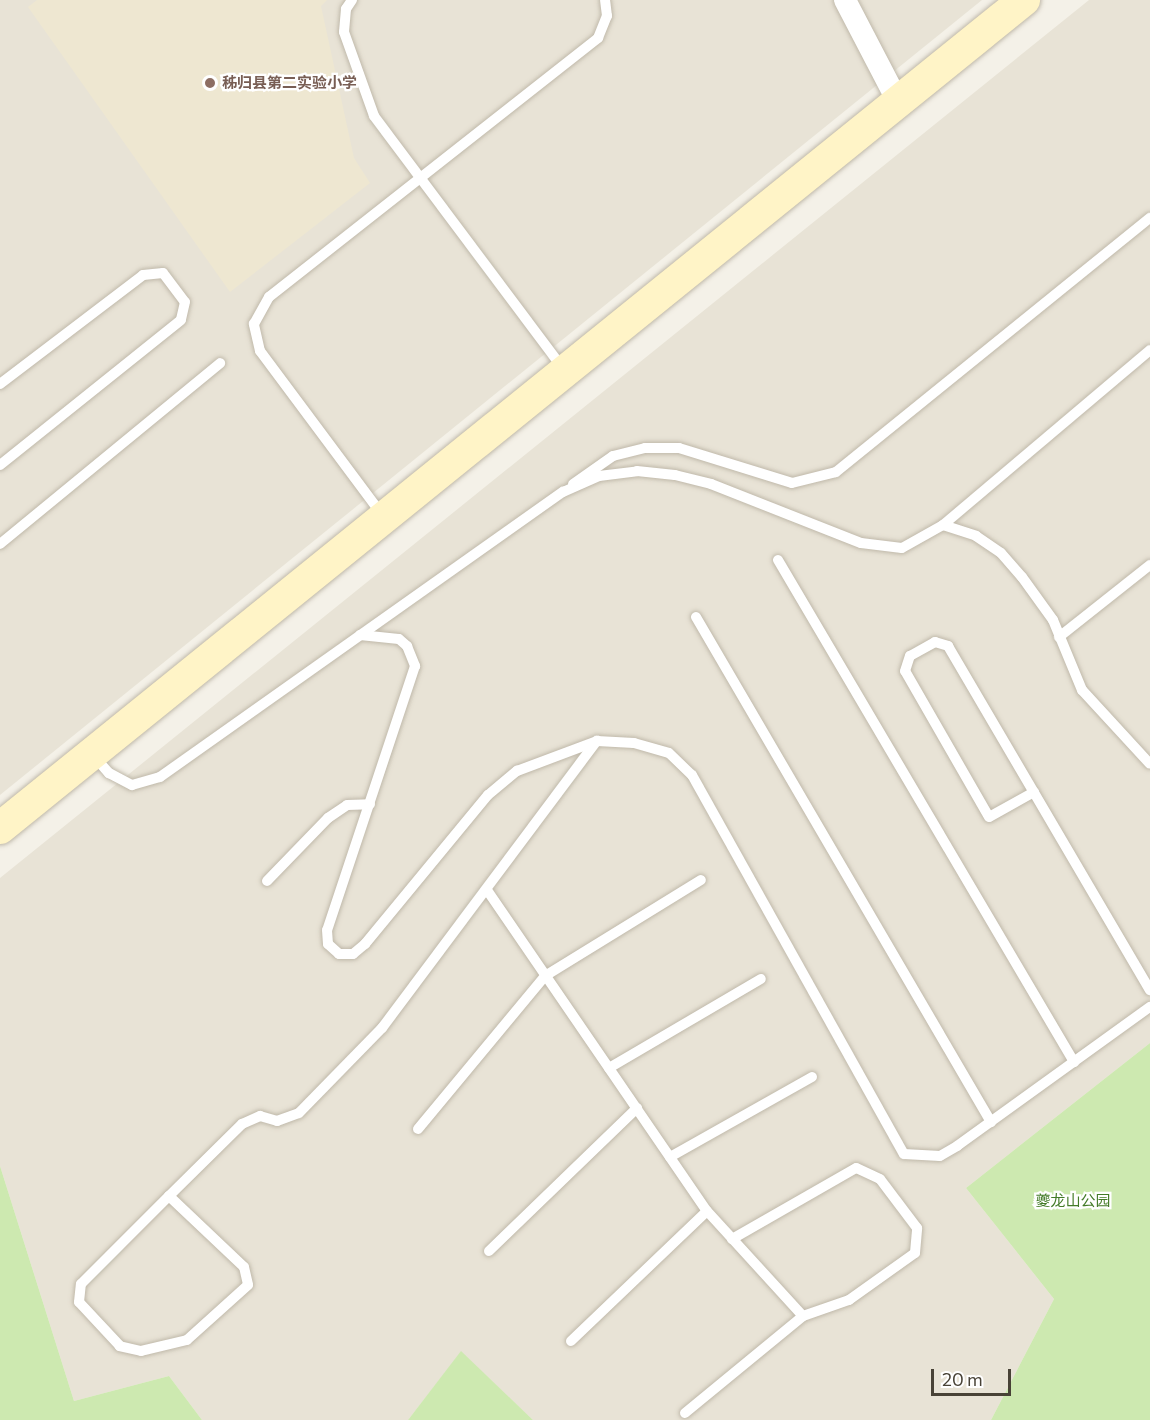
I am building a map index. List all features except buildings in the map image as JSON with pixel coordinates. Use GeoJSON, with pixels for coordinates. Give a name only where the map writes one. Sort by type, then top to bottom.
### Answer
{"type":"FeatureCollection","features":[{"type":"Feature","properties":{"kind":"main road"},"geometry":{"type":"LineString","coordinates":[[0,828],[1024,0]]}},
{"type":"Feature","properties":{"kind":"street"},"geometry":{"type":"LineString","coordinates":[[845,0],[898,102]]}},
{"type":"Feature","properties":{"kind":"lane"},"geometry":{"type":"LineString","coordinates":[[352,0],[346,9],[344,32],[358,81],[374,116],[565,371]]}},
{"type":"Feature","properties":{"kind":"lane"},"geometry":{"type":"LineString","coordinates":[[384,517],[260,351],[254,324],[269,297],[598,38],[607,16],[605,0]]}},
{"type":"Feature","properties":{"kind":"lane"},"geometry":{"type":"LineString","coordinates":[[92,754],[109,773],[132,785],[160,777],[613,456],[645,448],[679,448],[792,483],[836,472],[1150,218]]}},
{"type":"Feature","properties":{"kind":"lane"},"geometry":{"type":"LineString","coordinates":[[0,384],[143,275],[163,273],[186,302],[181,320],[0,465]]}},
{"type":"Feature","properties":{"kind":"lane"},"geometry":{"type":"LineString","coordinates":[[563,492],[599,476],[638,471],[675,475],[711,484],[881,548],[902,548],[943,525],[1150,350]]}},
{"type":"Feature","properties":{"kind":"lane"},"geometry":{"type":"LineString","coordinates":[[0,543],[220,363]]}},
{"type":"Feature","properties":{"kind":"lane"},"geometry":{"type":"LineString","coordinates":[[943,525],[976,536],[1001,553],[1039,598],[1082,690],[1150,764]]}},
{"type":"Feature","properties":{"kind":"lane"},"geometry":{"type":"LineString","coordinates":[[778,560],[1074,1062]]}},
{"type":"Feature","properties":{"kind":"lane"},"geometry":{"type":"LineString","coordinates":[[1059,637],[1150,565]]}},
{"type":"Feature","properties":{"kind":"lane"},"geometry":{"type":"LineString","coordinates":[[696,617],[990,1122]]}},
{"type":"Feature","properties":{"kind":"lane"},"geometry":{"type":"LineString","coordinates":[[360,635],[399,639],[407,646],[415,666],[327,930],[332,950],[345,956],[365,944],[488,795],[517,771],[597,741],[634,743],[669,753],[692,775],[904,1154],[940,1156],[1150,1007]]}},
{"type":"Feature","properties":{"kind":"lane"},"geometry":{"type":"LineString","coordinates":[[1034,792],[988,817],[904,671],[910,657],[934,642],[948,646],[1034,792],[1150,990]]}},
{"type":"Feature","properties":{"kind":"lane"},"geometry":{"type":"LineString","coordinates":[[169,1196],[244,1267],[248,1285],[187,1340],[141,1351],[120,1346],[79,1302],[81,1284],[169,1196],[242,1124],[260,1116],[277,1121],[299,1113],[395,1013],[597,741]]}},
{"type":"Feature","properties":{"kind":"lane"},"geometry":{"type":"LineString","coordinates":[[267,881],[328,818],[347,805],[370,804]]}},
{"type":"Feature","properties":{"kind":"lane"},"geometry":{"type":"LineString","coordinates":[[418,1129],[546,976],[701,880]]}},
{"type":"Feature","properties":{"kind":"lane"},"geometry":{"type":"LineString","coordinates":[[487,890],[707,1211],[803,1316]]}},
{"type":"Feature","properties":{"kind":"lane"},"geometry":{"type":"LineString","coordinates":[[609,1068],[760,979]]}},
{"type":"Feature","properties":{"kind":"lane"},"geometry":{"type":"LineString","coordinates":[[670,1157],[812,1077]]}},
{"type":"Feature","properties":{"kind":"lane"},"geometry":{"type":"LineString","coordinates":[[489,1251],[637,1108]]}},
{"type":"Feature","properties":{"kind":"lane"},"geometry":{"type":"LineString","coordinates":[[686,1413],[803,1316],[849,1300],[915,1253],[917,1228],[880,1179],[856,1168],[732,1239]]}},
{"type":"Feature","properties":{"kind":"lane"},"geometry":{"type":"LineString","coordinates":[[571,1341],[707,1211]]}},
{"type":"Feature","properties":{"kind":"shaded area"},"geometry":{"type":"Polygon","coordinates":[[[0,0],[982,0],[0,795],[0,0]]]}},
{"type":"Feature","properties":{"kind":"shaded area","name":"秭归县第二实验小学"},"geometry":{"type":"Polygon","coordinates":[[[37,0],[327,0],[321,6],[354,158],[370,183],[230,292],[28,7],[37,0]]]}},
{"type":"Feature","properties":{"kind":"shaded area"},"geometry":{"type":"Polygon","coordinates":[[[1089,0],[1150,0],[1150,1043],[966,1188],[1054,1299],[991,1420],[533,1420],[461,1352],[408,1420],[202,1420],[169,1376],[74,1401],[0,1166],[0,878],[1089,0]]]}},
{"type":"Feature","properties":{"kind":"green space","name":"夔龙山公园"},"geometry":{"type":"Polygon","coordinates":[[[1150,1043],[1150,1420],[991,1420],[1054,1299],[966,1188],[1150,1043]]]}},
{"type":"Feature","properties":{"kind":"green space"},"geometry":{"type":"Polygon","coordinates":[[[0,1166],[74,1401],[169,1376],[202,1420],[0,1420],[0,1166]]]}},
{"type":"Feature","properties":{"kind":"green space"},"geometry":{"type":"Polygon","coordinates":[[[461,1351],[533,1420],[408,1420],[461,1351]]]}},
{"type":"Feature","properties":{"kind":"place","name":"秭归县第二实验小学"},"geometry":{"type":"Point","coordinates":[210,83]}}]}
